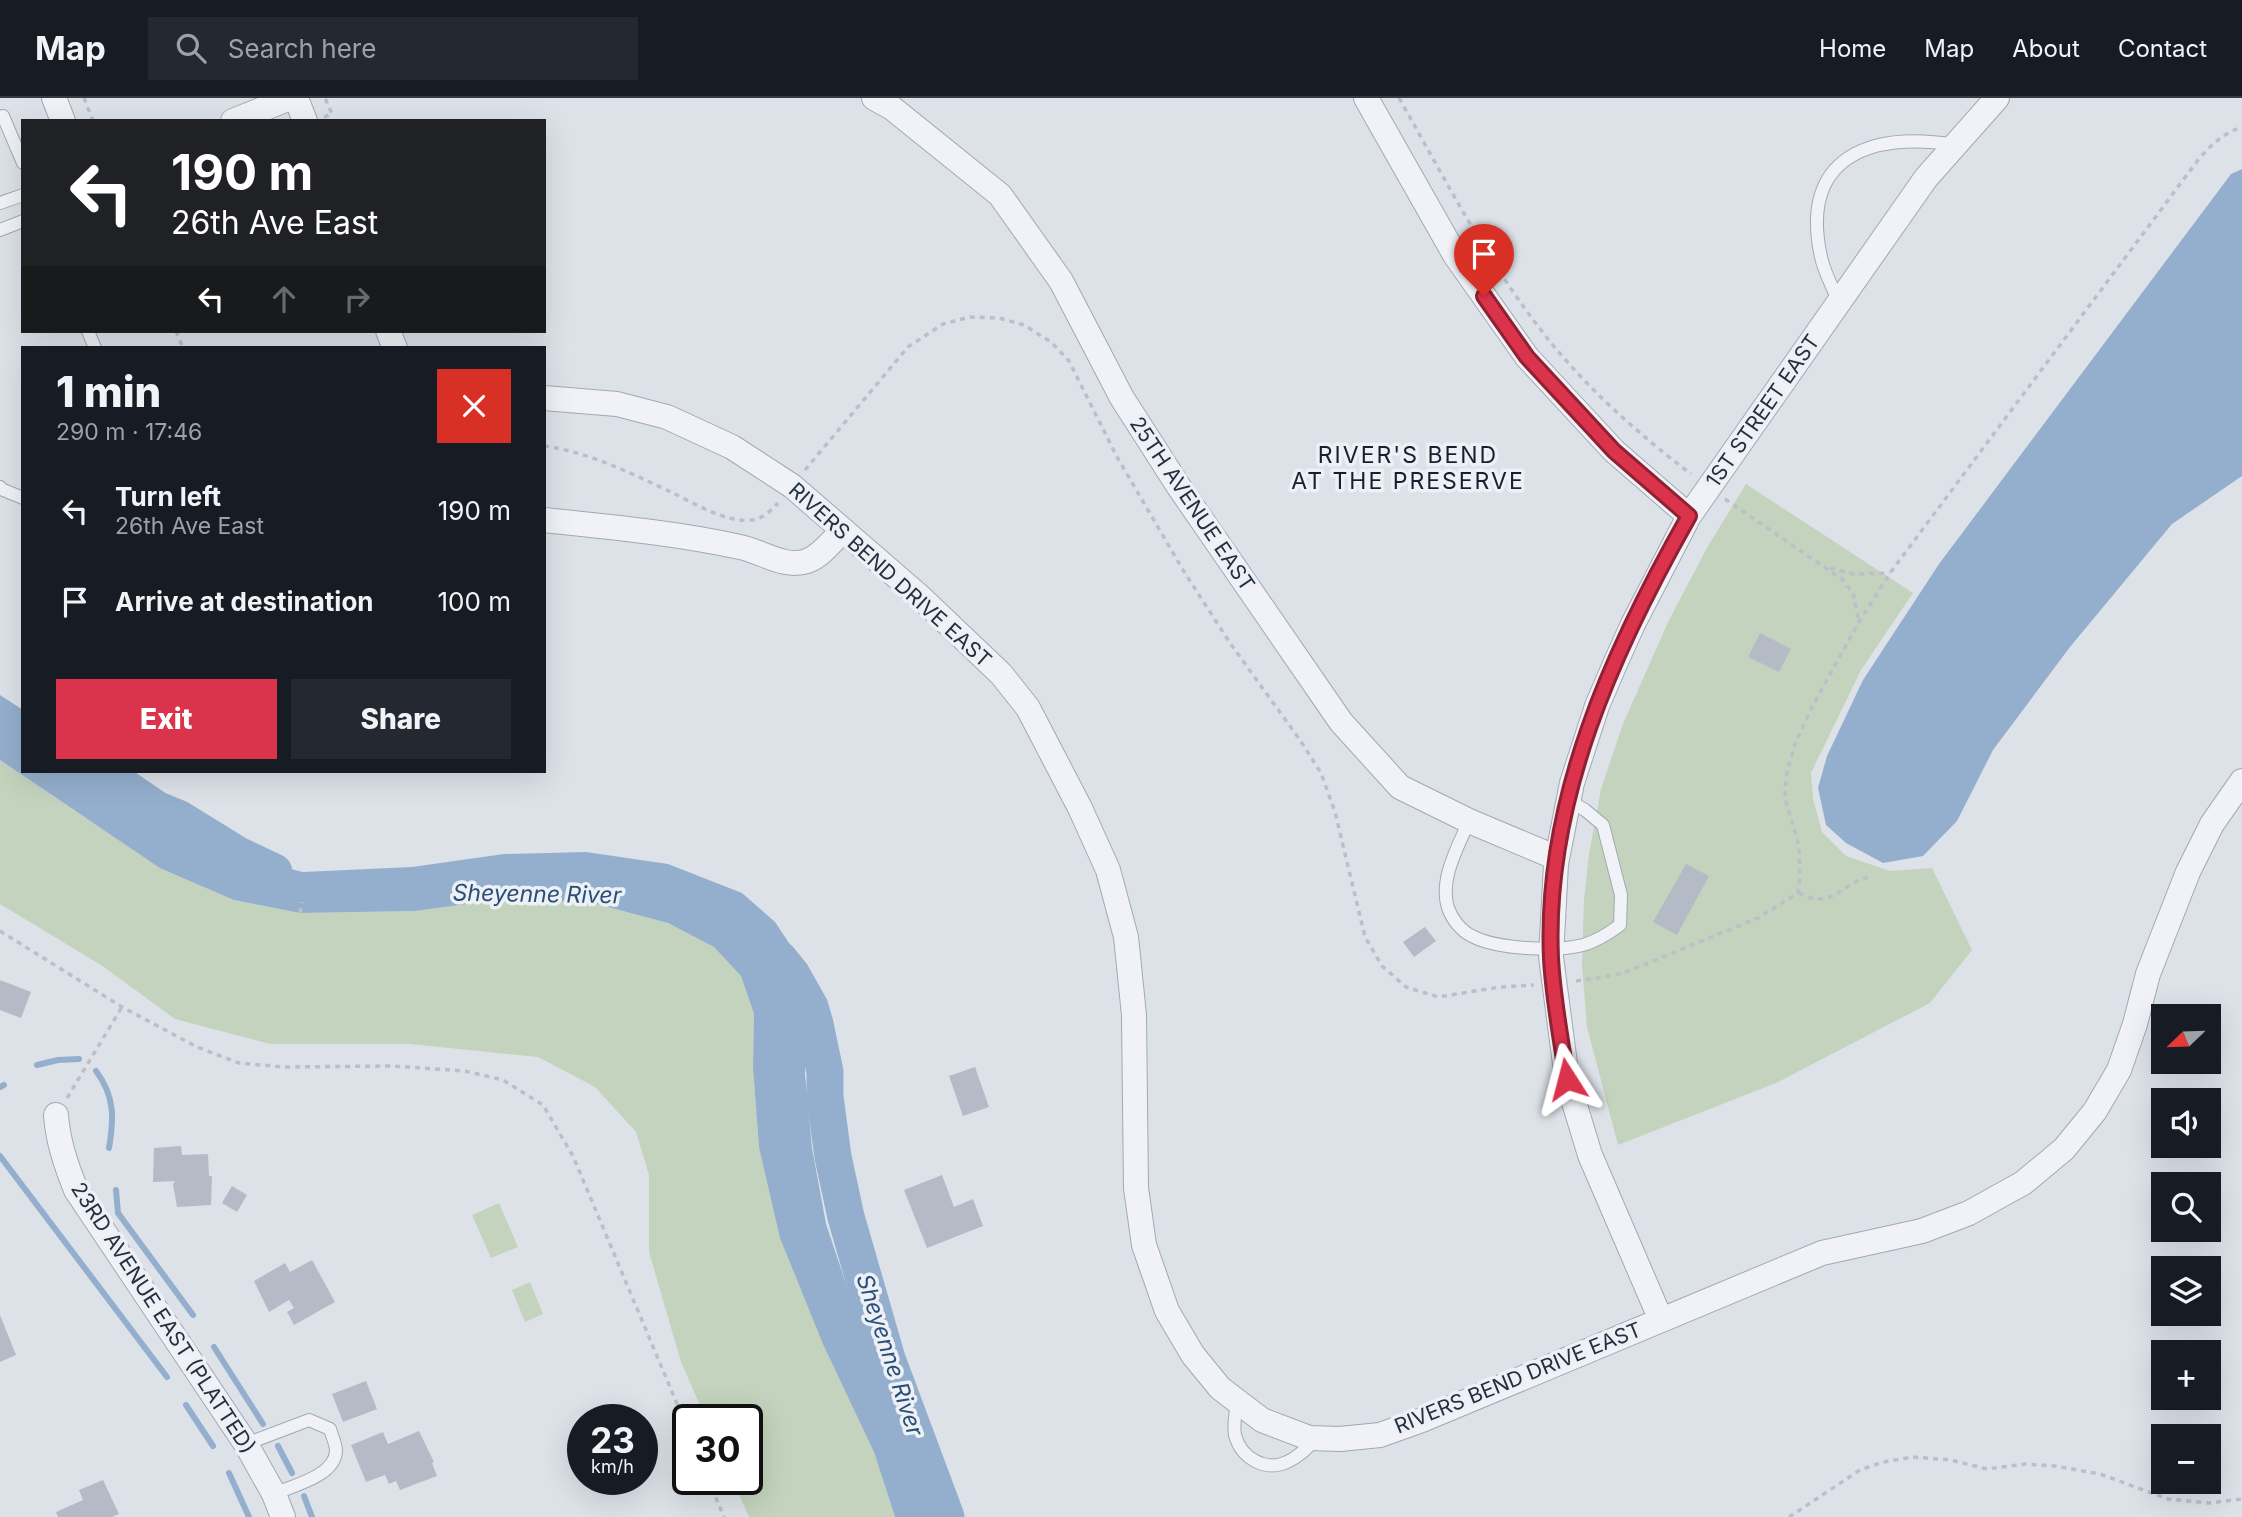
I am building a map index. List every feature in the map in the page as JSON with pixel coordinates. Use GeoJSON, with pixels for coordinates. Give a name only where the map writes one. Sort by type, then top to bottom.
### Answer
{"type":"FeatureCollection","features":[{"type":"Feature","properties":{"kind":"street"},"geometry":{"type":"LineString","coordinates":[[54,98],[62,119]]}},
{"type":"Feature","properties":{"kind":"street"},"geometry":{"type":"LineString","coordinates":[[238,119],[290,98]]}},
{"type":"Feature","properties":{"kind":"street"},"geometry":{"type":"LineString","coordinates":[[296,98],[304,119]]}},
{"type":"Feature","properties":{"kind":"street","name":"1ST STREET EAST"},"geometry":{"type":"LineString","coordinates":[[1661,1320],[1590,1155],[1567,1079],[1551,948],[1557,858],[1568,800],[1597,706],[1639,612],[1689,516],[1926,178],[1997,98]]}},
{"type":"Feature","properties":{"kind":"street"},"geometry":{"type":"LineString","coordinates":[[1372,100],[1455,255],[1527,357],[1614,451],[1689,516]]}},
{"type":"Feature","properties":{"kind":"street","name":"25TH AVENUE EAST"},"geometry":{"type":"LineString","coordinates":[[888,101],[1000,195],[1061,281],[1122,398],[1179,487],[1341,722],[1400,787],[1469,821],[1557,858]]}},
{"type":"Feature","properties":{"kind":"street","name":"RIVERS BEND DRIVE EAST"},"geometry":{"type":"LineString","coordinates":[[546,398],[617,404],[667,417],[733,447],[792,486],[918,595],[1001,674],[1028,708],[1080,808],[1108,870],[1126,937],[1134,1015],[1136,1188],[1144,1245],[1167,1311],[1193,1355],[1220,1388],[1262,1420],[1309,1438],[1339,1439],[1380,1435],[1412,1424],[1822,1252],[1922,1231],[1969,1213],[2023,1182],[2064,1149],[2095,1111],[2119,1069],[2135,1024],[2148,974],[2188,872],[2212,824],[2242,781]]}},
{"type":"Feature","properties":{"kind":"street"},"geometry":{"type":"LineString","coordinates":[[546,520],[674,535],[744,548],[786,563],[806,562],[820,554],[843,530]]}},
{"type":"Feature","properties":{"kind":"street","name":"23RD AVENUE EAST (PLATTED)"},"geometry":{"type":"LineString","coordinates":[[56,1115],[64,1160],[76,1190],[246,1444],[274,1494],[283,1517]]}},
{"type":"Feature","properties":{"kind":"lane"},"geometry":{"type":"LineString","coordinates":[[0,117],[3,116],[21,158]]}},
{"type":"Feature","properties":{"kind":"lane"},"geometry":{"type":"LineString","coordinates":[[1839,303],[1821,260],[1816,229],[1818,203],[1825,181],[1841,162],[1861,150],[1914,140],[1955,145]]}},
{"type":"Feature","properties":{"kind":"lane"},"geometry":{"type":"LineString","coordinates":[[0,204],[21,196]]}},
{"type":"Feature","properties":{"kind":"lane"},"geometry":{"type":"LineString","coordinates":[[0,230],[21,222]]}},
{"type":"Feature","properties":{"kind":"lane"},"geometry":{"type":"LineString","coordinates":[[0,487],[21,497]]}},
{"type":"Feature","properties":{"kind":"lane"},"geometry":{"type":"LineString","coordinates":[[1469,821],[1449,871],[1446,894],[1455,922],[1470,936],[1494,944],[1551,948],[1581,946],[1605,937],[1620,925],[1621,895],[1603,825],[1568,800]]}},
{"type":"Feature","properties":{"kind":"lane"},"geometry":{"type":"LineString","coordinates":[[1237,1402],[1236,1436],[1245,1453],[1254,1462],[1273,1466],[1287,1462],[1301,1454],[1317,1438]]}},
{"type":"Feature","properties":{"kind":"lane"},"geometry":{"type":"LineString","coordinates":[[246,1444],[309,1420],[330,1429],[336,1449],[333,1463],[319,1475],[274,1494]]}},
{"type":"Feature","properties":{"kind":"path"},"geometry":{"type":"LineString","coordinates":[[84,98],[92,119]]}},
{"type":"Feature","properties":{"kind":"path"},"geometry":{"type":"LineString","coordinates":[[1399,98],[1471,227],[1542,331],[1610,405],[1656,447],[1709,488],[1843,580],[1853,593],[1859,622]]}},
{"type":"Feature","properties":{"kind":"path"},"geometry":{"type":"LineString","coordinates":[[1577,981],[1634,970],[1758,918],[1798,892],[1799,846],[1785,798],[1786,776],[1795,744],[1859,622],[1890,573],[2198,160],[2214,142],[2227,133],[2242,128]]}},
{"type":"Feature","properties":{"kind":"path"},"geometry":{"type":"LineString","coordinates":[[809,465],[908,347],[943,324],[970,317],[999,318],[1024,325],[1051,342],[1069,361],[1116,457],[1183,570],[1230,643],[1321,773],[1335,812],[1365,937],[1382,965],[1406,987],[1438,997],[1527,985]]}},
{"type":"Feature","properties":{"kind":"path"},"geometry":{"type":"LineString","coordinates":[[546,446],[569,449],[610,464],[716,513],[736,519],[753,521],[770,512],[779,502]]}},
{"type":"Feature","properties":{"kind":"path"},"geometry":{"type":"LineString","coordinates":[[1828,568],[1853,574],[1890,573]]}},
{"type":"Feature","properties":{"kind":"path"},"geometry":{"type":"LineString","coordinates":[[1798,892],[1809,898],[1828,898],[1839,895],[1865,877],[1873,878]]}},
{"type":"Feature","properties":{"kind":"path"},"geometry":{"type":"LineString","coordinates":[[300,913],[302,902]]}},
{"type":"Feature","properties":{"kind":"path"},"geometry":{"type":"LineString","coordinates":[[0,931],[122,1007],[197,1047],[239,1063],[284,1067],[393,1066],[465,1070],[503,1080],[543,1104],[573,1156],[677,1404]]}},
{"type":"Feature","properties":{"kind":"path"},"geometry":{"type":"LineString","coordinates":[[56,1115],[122,1007]]}},
{"type":"Feature","properties":{"kind":"path"},"geometry":{"type":"LineString","coordinates":[[1789,1517],[1860,1470],[1883,1462],[1913,1457],[1951,1460],[1987,1469],[2026,1464],[2055,1466],[2100,1474],[2168,1499],[2208,1503],[2242,1499]]}},
{"type":"Feature","properties":{"kind":"path"},"geometry":{"type":"LineString","coordinates":[[715,1495],[724,1517]]}},
{"type":"Feature","properties":{"kind":"green space"},"geometry":{"type":"Polygon","coordinates":[[[1746,484],[1913,593],[1861,670],[1811,773],[1813,799],[1822,832],[1846,856],[1890,871],[1932,868],[1972,950],[1930,1003],[1776,1083],[1618,1145],[1587,1027],[1582,966],[1584,899],[1601,789],[1623,724],[1669,620],[1708,546],[1746,484]]]}},
{"type":"Feature","properties":{"kind":"green space"},"geometry":{"type":"Polygon","coordinates":[[[0,760],[87,819],[234,900],[300,913],[415,911],[511,898],[593,903],[668,923],[714,947],[741,976],[754,1014],[753,1068],[759,1147],[874,1452],[895,1517],[749,1517],[739,1495],[763,1495],[763,1404],[699,1404],[681,1362],[649,1252],[649,1175],[636,1132],[595,1087],[538,1057],[410,1044],[270,1044],[175,1019],[101,965],[0,904],[0,760]]]}},
{"type":"Feature","properties":{"kind":"green space"},"geometry":{"type":"Polygon","coordinates":[[[499,1203],[518,1247],[491,1258],[472,1215],[499,1203]]]}},
{"type":"Feature","properties":{"kind":"green space"},"geometry":{"type":"Polygon","coordinates":[[[530,1282],[543,1314],[525,1322],[512,1290],[530,1282]]]}},
{"type":"Feature","properties":{"kind":"water"},"geometry":{"type":"Polygon","coordinates":[[[2242,169],[2242,476],[2172,524],[2070,647],[1993,750],[1957,821],[1923,856],[1883,863],[1846,843],[1826,825],[1818,788],[1827,756],[1863,680],[1939,564],[2231,174],[2242,169]]]}},
{"type":"Feature","properties":{"kind":"water"},"geometry":{"type":"Polygon","coordinates":[[[0,695],[21,709],[21,773],[109,773],[189,826],[250,859],[303,872],[412,867],[504,854],[586,852],[668,864],[742,893],[775,922],[799,958],[807,1010],[805,1074],[812,1148],[826,1224],[862,1331],[905,1439],[940,1517],[895,1517],[874,1452],[823,1344],[780,1238],[759,1147],[753,1068],[754,1014],[741,976],[714,947],[668,923],[593,903],[511,898],[415,911],[300,913],[234,900],[160,868],[0,760],[0,695]]]}},
{"type":"Feature","properties":{"kind":"building"},"geometry":{"type":"Polygon","coordinates":[[[1760,633],[1791,649],[1779,672],[1748,657],[1760,633]]]}},
{"type":"Feature","properties":{"kind":"building"},"geometry":{"type":"Polygon","coordinates":[[[1686,864],[1709,876],[1677,935],[1653,922],[1686,864]]]}},
{"type":"Feature","properties":{"kind":"building"},"geometry":{"type":"Polygon","coordinates":[[[1425,927],[1436,941],[1414,957],[1403,942],[1425,927]]]}},
{"type":"Feature","properties":{"kind":"building"},"geometry":{"type":"Polygon","coordinates":[[[0,980],[31,992],[21,1018],[0,1010],[0,980]]]}},
{"type":"Feature","properties":{"kind":"building"},"geometry":{"type":"Polygon","coordinates":[[[975,1067],[989,1107],[963,1116],[949,1076],[975,1067]]]}},
{"type":"Feature","properties":{"kind":"building"},"geometry":{"type":"Polygon","coordinates":[[[181,1146],[182,1155],[208,1154],[209,1176],[212,1176],[211,1205],[177,1207],[173,1184],[175,1181],[153,1182],[154,1148],[181,1146]]]}},
{"type":"Feature","properties":{"kind":"building"},"geometry":{"type":"Polygon","coordinates":[[[942,1175],[954,1207],[973,1199],[983,1226],[927,1248],[904,1190],[942,1175]]]}},
{"type":"Feature","properties":{"kind":"building"},"geometry":{"type":"Polygon","coordinates":[[[232,1186],[247,1195],[237,1212],[222,1203],[232,1186]]]}},
{"type":"Feature","properties":{"kind":"building"},"geometry":{"type":"Polygon","coordinates":[[[312,1260],[335,1302],[294,1325],[287,1312],[294,1308],[289,1300],[269,1312],[254,1281],[285,1263],[290,1272],[312,1260]]]}},
{"type":"Feature","properties":{"kind":"building"},"geometry":{"type":"Polygon","coordinates":[[[0,1315],[16,1355],[0,1362],[0,1315]]]}},
{"type":"Feature","properties":{"kind":"building"},"geometry":{"type":"Polygon","coordinates":[[[366,1381],[377,1409],[343,1422],[332,1394],[366,1381]]]}},
{"type":"Feature","properties":{"kind":"building"},"geometry":{"type":"Polygon","coordinates":[[[419,1431],[434,1462],[432,1463],[437,1476],[400,1490],[396,1481],[389,1484],[385,1475],[366,1482],[351,1445],[383,1432],[388,1444],[419,1431]]]}},
{"type":"Feature","properties":{"kind":"building"},"geometry":{"type":"Polygon","coordinates":[[[103,1480],[119,1514],[112,1517],[58,1517],[56,1512],[83,1500],[79,1490],[103,1480]]]}},
{"type":"Feature","properties":{"kind":"waterway","name":"Sheyenne River"},"geometry":{"type":"LineString","coordinates":[[103,773],[156,809],[178,818],[238,855],[274,872]]}},
{"type":"Feature","properties":{"kind":"waterway","name":"Sheyenne River"},"geometry":{"type":"LineString","coordinates":[[779,959],[792,975],[810,1007],[825,1072],[825,1097],[833,1157],[846,1217],[887,1359],[946,1517]]}},
{"type":"Feature","properties":{"kind":"waterway"},"geometry":{"type":"LineString","coordinates":[[37,1065],[79,1059]]}},
{"type":"Feature","properties":{"kind":"waterway"},"geometry":{"type":"LineString","coordinates":[[96,1071],[110,1099],[112,1127],[109,1148]]}},
{"type":"Feature","properties":{"kind":"waterway"},"geometry":{"type":"LineString","coordinates":[[0,1087],[4,1085]]}},
{"type":"Feature","properties":{"kind":"waterway"},"geometry":{"type":"LineString","coordinates":[[0,1156],[167,1377]]}},
{"type":"Feature","properties":{"kind":"waterway"},"geometry":{"type":"LineString","coordinates":[[116,1190],[118,1213],[193,1315]]}},
{"type":"Feature","properties":{"kind":"waterway"},"geometry":{"type":"LineString","coordinates":[[214,1347],[263,1424]]}},
{"type":"Feature","properties":{"kind":"waterway"},"geometry":{"type":"LineString","coordinates":[[186,1405],[213,1446]]}},
{"type":"Feature","properties":{"kind":"waterway"},"geometry":{"type":"LineString","coordinates":[[278,1446],[292,1473]]}},
{"type":"Feature","properties":{"kind":"waterway"},"geometry":{"type":"LineString","coordinates":[[229,1473],[249,1517]]}},
{"type":"Feature","properties":{"kind":"waterway"},"geometry":{"type":"LineString","coordinates":[[304,1496],[312,1517]]}},
{"type":"Feature","properties":{"kind":"district","name":"RIVER'S BEND AT THE PRESERVE"},"geometry":{"type":"Point","coordinates":[1408,468]}},
{"type":"Feature","properties":{"kind":"route"},"geometry":{"type":"LineString","coordinates":[[1484,296],[1527,357],[1614,451],[1689,516],[1633,624],[1597,706],[1563,820],[1556,864],[1551,957],[1567,1079]]}}]}
